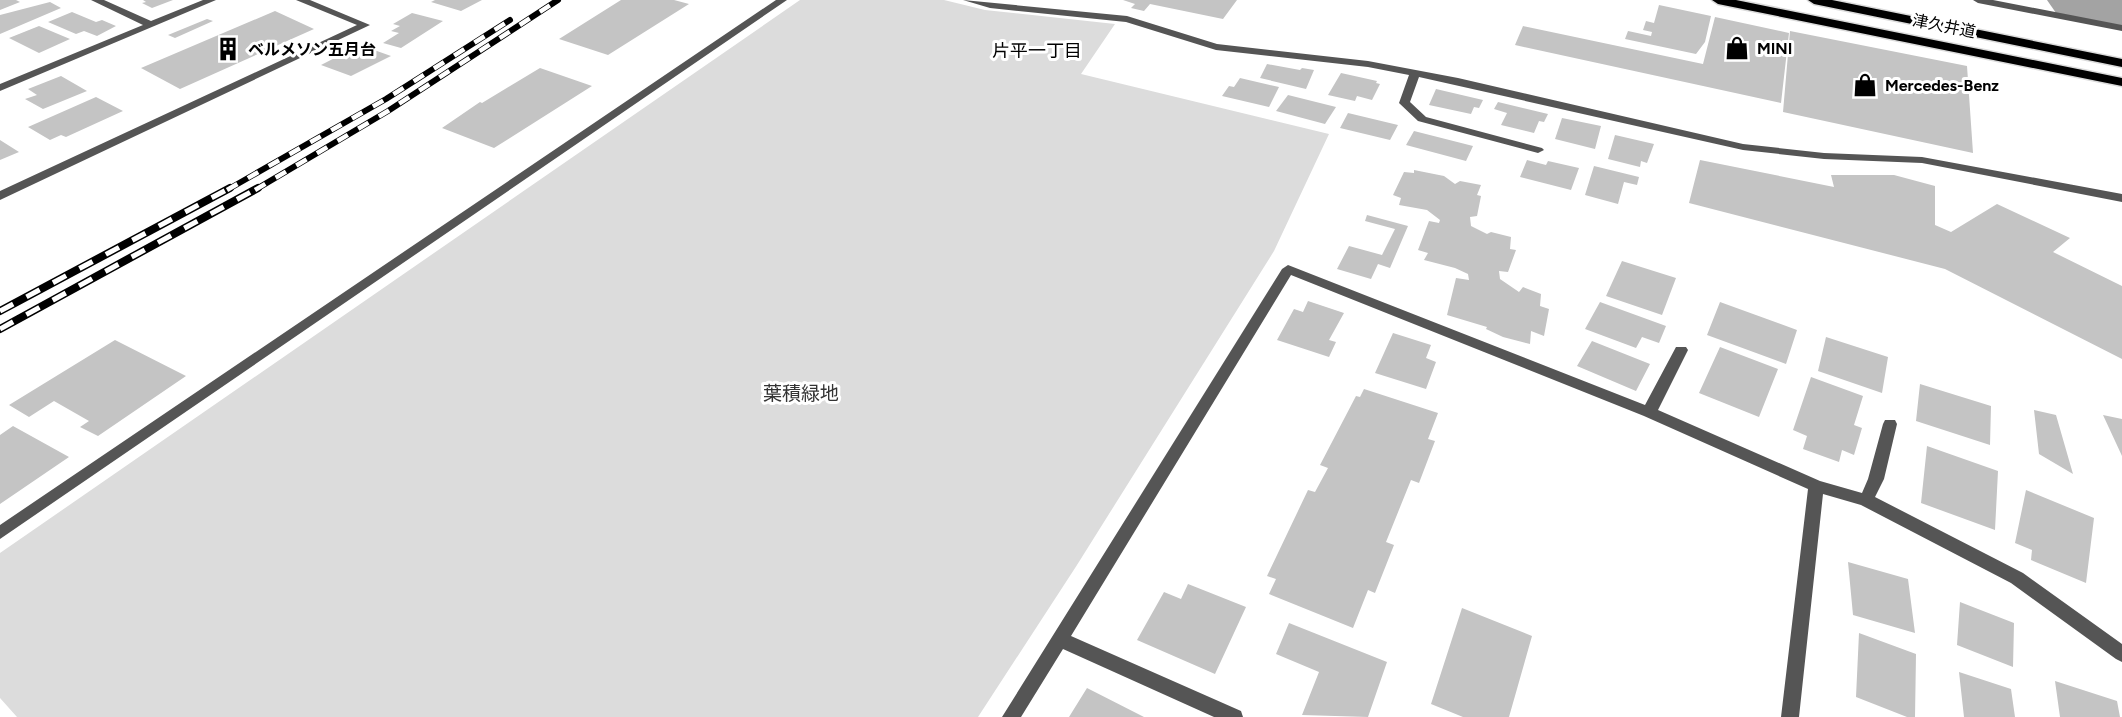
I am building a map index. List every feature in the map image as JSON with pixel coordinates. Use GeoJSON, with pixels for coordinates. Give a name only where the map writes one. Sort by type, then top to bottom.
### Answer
{"type":"FeatureCollection","features":[{"type":"Feature","properties":{"kind":"main road","name":"津久井道"},"geometry":{"type":"LineString","coordinates":[[1718,0],[2122,82]]}},
{"type":"Feature","properties":{"kind":"main road","name":"津久井道"},"geometry":{"type":"LineString","coordinates":[[1814,0],[2122,63]]}},
{"type":"Feature","properties":{"kind":"street"},"geometry":{"type":"LineString","coordinates":[[96,0],[151,25]]}},
{"type":"Feature","properties":{"kind":"street"},"geometry":{"type":"LineString","coordinates":[[0,88],[211,0]]}},
{"type":"Feature","properties":{"kind":"street"},"geometry":{"type":"LineString","coordinates":[[0,196],[365,25],[301,0]]}},
{"type":"Feature","properties":{"kind":"street"},"geometry":{"type":"LineString","coordinates":[[0,533],[782,0]]}},
{"type":"Feature","properties":{"kind":"street"},"geometry":{"type":"LineString","coordinates":[[968,0],[990,5],[1127,19],[1216,47],[1368,64],[1547,100],[1731,145],[1824,156],[1922,160],[2122,198]]}},
{"type":"Feature","properties":{"kind":"street"},"geometry":{"type":"LineString","coordinates":[[1978,0],[2122,28]]}},
{"type":"Feature","properties":{"kind":"street"},"geometry":{"type":"LineString","coordinates":[[1415,73],[1404,103],[1422,119],[1538,150]]}},
{"type":"Feature","properties":{"kind":"street"},"geometry":{"type":"LineString","coordinates":[[1011,717],[1288,268],[1649,412],[1816,486],[1866,500],[2017,578],[2122,654]]}},
{"type":"Feature","properties":{"kind":"street"},"geometry":{"type":"LineString","coordinates":[[1649,412],[1681,350]]}},
{"type":"Feature","properties":{"kind":"street"},"geometry":{"type":"LineString","coordinates":[[1866,500],[1876,479],[1890,424]]}},
{"type":"Feature","properties":{"kind":"street"},"geometry":{"type":"LineString","coordinates":[[1790,717],[1816,486]]}},
{"type":"Feature","properties":{"kind":"street"},"geometry":{"type":"LineString","coordinates":[[1059,639],[1234,717]]}},
{"type":"Feature","properties":{"kind":"green space","name":"葉積緑地"},"geometry":{"type":"Polygon","coordinates":[[[800,0],[944,0],[985,10],[1115,24],[1081,74],[1329,134],[1274,251],[978,717],[17,717],[0,698],[0,553],[800,0]]]}},
{"type":"Feature","properties":{"kind":"building"},"geometry":{"type":"Polygon","coordinates":[[[0,0],[16,0],[20,2],[0,10],[0,0]]]}},
{"type":"Feature","properties":{"kind":"building"},"geometry":{"type":"Polygon","coordinates":[[[143,0],[173,0],[152,8],[142,3],[146,2],[143,0]]]}},
{"type":"Feature","properties":{"kind":"building"},"geometry":{"type":"Polygon","coordinates":[[[482,0],[461,11],[431,2],[482,0]]]}},
{"type":"Feature","properties":{"kind":"building"},"geometry":{"type":"Polygon","coordinates":[[[621,0],[674,0],[689,4],[608,55],[559,39],[621,0]]]}},
{"type":"Feature","properties":{"kind":"building"},"geometry":{"type":"Polygon","coordinates":[[[1123,0],[1237,0],[1223,19],[1150,4],[1144,11],[1131,8],[1135,4],[1123,0]]]}},
{"type":"Feature","properties":{"kind":"building"},"geometry":{"type":"Polygon","coordinates":[[[50,2],[61,8],[0,34],[0,15],[50,2]]]}},
{"type":"Feature","properties":{"kind":"building"},"geometry":{"type":"Polygon","coordinates":[[[1659,5],[1711,16],[1705,42],[1696,54],[1625,39],[1628,31],[1651,36],[1652,32],[1643,30],[1646,21],[1654,23],[1659,5]]]}},
{"type":"Feature","properties":{"kind":"building","name":"ベルメソン五月台"},"geometry":{"type":"Polygon","coordinates":[[[275,11],[314,29],[180,89],[141,68],[275,11]]]}},
{"type":"Feature","properties":{"kind":"building"},"geometry":{"type":"Polygon","coordinates":[[[72,12],[96,22],[102,20],[116,26],[97,36],[84,31],[76,34],[48,22],[72,12]]]}},
{"type":"Feature","properties":{"kind":"building"},"geometry":{"type":"Polygon","coordinates":[[[412,13],[443,21],[401,48],[383,43],[399,33],[391,31],[400,26],[393,24],[412,13]]]}},
{"type":"Feature","properties":{"kind":"building"},"geometry":{"type":"Polygon","coordinates":[[[1715,17],[1789,33],[1781,103],[1515,45],[1523,26],[1703,64],[1715,17]]]}},
{"type":"Feature","properties":{"kind":"building"},"geometry":{"type":"Polygon","coordinates":[[[207,19],[213,21],[175,38],[168,35],[207,19]]]}},
{"type":"Feature","properties":{"kind":"building"},"geometry":{"type":"Polygon","coordinates":[[[39,26],[70,39],[39,53],[9,38],[39,26]]]}},
{"type":"Feature","properties":{"kind":"building"},"geometry":{"type":"Polygon","coordinates":[[[1790,31],[1967,66],[1973,153],[1783,112],[1790,31]]]}},
{"type":"Feature","properties":{"kind":"building"},"geometry":{"type":"Polygon","coordinates":[[[360,45],[391,56],[351,76],[321,65],[360,45]]]}},
{"type":"Feature","properties":{"kind":"building"},"geometry":{"type":"Polygon","coordinates":[[[1267,64],[1314,70],[1306,89],[1260,78],[1267,64]]]}},
{"type":"Feature","properties":{"kind":"building"},"geometry":{"type":"Polygon","coordinates":[[[540,68],[592,86],[494,148],[442,128],[480,102],[540,68]]]}},
{"type":"Feature","properties":{"kind":"building"},"geometry":{"type":"Polygon","coordinates":[[[1341,73],[1377,81],[1376,83],[1380,84],[1372,100],[1357,96],[1355,101],[1328,95],[1341,73]]]}},
{"type":"Feature","properties":{"kind":"building"},"geometry":{"type":"Polygon","coordinates":[[[61,76],[87,91],[43,109],[25,99],[37,95],[28,89],[61,76]]]}},
{"type":"Feature","properties":{"kind":"building"},"geometry":{"type":"Polygon","coordinates":[[[1240,78],[1279,87],[1269,107],[1222,96],[1229,86],[1234,87],[1240,78]]]}},
{"type":"Feature","properties":{"kind":"building"},"geometry":{"type":"Polygon","coordinates":[[[1436,89],[1483,100],[1479,108],[1474,107],[1471,114],[1429,105],[1436,89]]]}},
{"type":"Feature","properties":{"kind":"building"},"geometry":{"type":"Polygon","coordinates":[[[1288,95],[1336,107],[1325,124],[1276,111],[1288,95]]]}},
{"type":"Feature","properties":{"kind":"building"},"geometry":{"type":"Polygon","coordinates":[[[96,97],[123,111],[66,137],[61,135],[50,140],[28,127],[96,97]]]}},
{"type":"Feature","properties":{"kind":"building"},"geometry":{"type":"Polygon","coordinates":[[[1498,102],[1548,114],[1544,122],[1539,121],[1534,133],[1501,125],[1507,113],[1494,109],[1498,102]]]}},
{"type":"Feature","properties":{"kind":"building"},"geometry":{"type":"Polygon","coordinates":[[[1348,113],[1398,125],[1390,140],[1340,128],[1348,113]]]}},
{"type":"Feature","properties":{"kind":"building"},"geometry":{"type":"Polygon","coordinates":[[[1562,118],[1601,126],[1595,149],[1555,139],[1562,118]]]}},
{"type":"Feature","properties":{"kind":"building"},"geometry":{"type":"Polygon","coordinates":[[[1414,131],[1473,146],[1466,161],[1406,145],[1414,131]]]}},
{"type":"Feature","properties":{"kind":"building"},"geometry":{"type":"Polygon","coordinates":[[[1615,135],[1654,144],[1647,163],[1641,161],[1640,167],[1608,159],[1615,135]]]}},
{"type":"Feature","properties":{"kind":"building"},"geometry":{"type":"Polygon","coordinates":[[[0,140],[19,152],[0,160],[0,140]]]}},
{"type":"Feature","properties":{"kind":"building"},"geometry":{"type":"Polygon","coordinates":[[[1527,160],[1546,165],[1548,161],[1579,168],[1571,190],[1520,177],[1527,160]]]}},
{"type":"Feature","properties":{"kind":"building"},"geometry":{"type":"Polygon","coordinates":[[[1700,160],[1834,187],[1831,175],[1894,175],[1935,186],[1935,225],[1951,232],[1997,204],[2070,238],[2053,252],[2122,286],[2122,359],[1945,269],[1689,203],[1700,160]]]}},
{"type":"Feature","properties":{"kind":"building"},"geometry":{"type":"Polygon","coordinates":[[[1594,166],[1639,177],[1637,185],[1624,182],[1618,204],[1585,195],[1594,166]]]}},
{"type":"Feature","properties":{"kind":"building"},"geometry":{"type":"Polygon","coordinates":[[[1414,170],[1444,176],[1455,184],[1460,181],[1481,185],[1477,195],[1481,196],[1477,216],[1470,217],[1471,226],[1487,234],[1491,232],[1511,237],[1510,249],[1516,250],[1508,272],[1499,271],[1500,279],[1519,292],[1523,287],[1541,294],[1540,306],[1549,309],[1544,336],[1531,331],[1530,344],[1503,337],[1486,329],[1487,327],[1447,315],[1456,278],[1469,280],[1468,274],[1424,260],[1428,253],[1418,250],[1429,221],[1439,223],[1440,220],[1427,210],[1399,205],[1401,198],[1393,195],[1404,172],[1414,173],[1414,170]]]}},
{"type":"Feature","properties":{"kind":"building"},"geometry":{"type":"Polygon","coordinates":[[[1367,215],[1408,226],[1390,268],[1378,264],[1371,279],[1337,269],[1349,246],[1382,255],[1395,229],[1365,221],[1367,215]]]}},
{"type":"Feature","properties":{"kind":"building"},"geometry":{"type":"Polygon","coordinates":[[[1622,261],[1676,278],[1662,315],[1606,296],[1622,261]]]}},
{"type":"Feature","properties":{"kind":"building"},"geometry":{"type":"Polygon","coordinates":[[[1308,301],[1344,313],[1329,340],[1336,342],[1329,357],[1277,340],[1294,309],[1303,312],[1308,301]]]}},
{"type":"Feature","properties":{"kind":"building"},"geometry":{"type":"Polygon","coordinates":[[[1600,302],[1666,326],[1659,343],[1642,337],[1636,348],[1585,329],[1600,302]]]}},
{"type":"Feature","properties":{"kind":"building"},"geometry":{"type":"Polygon","coordinates":[[[1720,302],[1797,330],[1786,364],[1707,335],[1720,302]]]}},
{"type":"Feature","properties":{"kind":"building"},"geometry":{"type":"Polygon","coordinates":[[[1393,333],[1431,345],[1426,358],[1436,362],[1426,389],[1375,373],[1393,333]]]}},
{"type":"Feature","properties":{"kind":"building"},"geometry":{"type":"Polygon","coordinates":[[[1826,337],[1888,357],[1882,393],[1818,371],[1826,337]]]}},
{"type":"Feature","properties":{"kind":"building"},"geometry":{"type":"Polygon","coordinates":[[[115,340],[186,376],[98,436],[80,427],[89,421],[54,401],[29,417],[9,405],[115,340]]]}},
{"type":"Feature","properties":{"kind":"building"},"geometry":{"type":"Polygon","coordinates":[[[1592,341],[1650,364],[1636,391],[1577,366],[1592,341]]]}},
{"type":"Feature","properties":{"kind":"building"},"geometry":{"type":"Polygon","coordinates":[[[1720,347],[1778,369],[1759,417],[1699,393],[1720,347]]]}},
{"type":"Feature","properties":{"kind":"building"},"geometry":{"type":"Polygon","coordinates":[[[1811,377],[1863,396],[1854,425],[1862,428],[1854,455],[1842,450],[1839,462],[1803,449],[1807,436],[1793,430],[1811,377]]]}},
{"type":"Feature","properties":{"kind":"building"},"geometry":{"type":"Polygon","coordinates":[[[1920,384],[1991,406],[1990,445],[1916,421],[1920,384]]]}},
{"type":"Feature","properties":{"kind":"building"},"geometry":{"type":"Polygon","coordinates":[[[1364,389],[1438,413],[1428,439],[1435,441],[1419,483],[1411,480],[1386,542],[1394,545],[1375,593],[1368,590],[1353,628],[1269,594],[1276,579],[1267,576],[1308,490],[1315,492],[1328,468],[1320,465],[1356,396],[1360,397],[1364,389]]]}},
{"type":"Feature","properties":{"kind":"building"},"geometry":{"type":"Polygon","coordinates":[[[2034,410],[2056,415],[2073,474],[2039,454],[2034,410]]]}},
{"type":"Feature","properties":{"kind":"building"},"geometry":{"type":"Polygon","coordinates":[[[2103,415],[2122,419],[2122,456],[2103,415]]]}},
{"type":"Feature","properties":{"kind":"building"},"geometry":{"type":"Polygon","coordinates":[[[13,426],[69,457],[0,504],[0,435],[13,426]]]}},
{"type":"Feature","properties":{"kind":"building"},"geometry":{"type":"Polygon","coordinates":[[[1927,446],[1998,471],[1995,530],[1921,503],[1927,446]]]}},
{"type":"Feature","properties":{"kind":"building"},"geometry":{"type":"Polygon","coordinates":[[[2026,490],[2094,518],[2086,583],[2031,560],[2032,550],[2015,543],[2026,490]]]}},
{"type":"Feature","properties":{"kind":"building"},"geometry":{"type":"Polygon","coordinates":[[[1848,562],[1908,579],[1915,633],[1853,615],[1848,562]]]}},
{"type":"Feature","properties":{"kind":"building"},"geometry":{"type":"Polygon","coordinates":[[[1188,584],[1246,607],[1215,674],[1137,640],[1164,592],[1181,599],[1188,584]]]}},
{"type":"Feature","properties":{"kind":"building"},"geometry":{"type":"Polygon","coordinates":[[[1960,602],[2014,623],[2013,667],[1957,645],[1960,602]]]}},
{"type":"Feature","properties":{"kind":"building"},"geometry":{"type":"Polygon","coordinates":[[[1462,608],[1532,636],[1509,717],[1463,717],[1431,704],[1462,608]]]}},
{"type":"Feature","properties":{"kind":"building"},"geometry":{"type":"Polygon","coordinates":[[[1289,623],[1387,662],[1368,717],[1302,715],[1319,672],[1276,654],[1289,623]]]}},
{"type":"Feature","properties":{"kind":"building"},"geometry":{"type":"Polygon","coordinates":[[[1859,633],[1916,654],[1915,717],[1907,717],[1856,697],[1859,633]]]}},
{"type":"Feature","properties":{"kind":"building"},"geometry":{"type":"Polygon","coordinates":[[[1959,672],[2011,689],[2015,717],[1964,717],[1959,672]]]}},
{"type":"Feature","properties":{"kind":"building"},"geometry":{"type":"Polygon","coordinates":[[[2055,681],[2117,701],[2120,717],[2060,717],[2055,681]]]}},
{"type":"Feature","properties":{"kind":"building"},"geometry":{"type":"Polygon","coordinates":[[[1087,688],[1144,717],[1069,717],[1087,688]]]}},
{"type":"Feature","properties":{"kind":"waterway"},"geometry":{"type":"LineString","coordinates":[[2077,0],[2122,8]]}},
{"type":"Feature","properties":{"kind":"railway"},"geometry":{"type":"LineString","coordinates":[[255,190],[388,111],[558,0]]}},
{"type":"Feature","properties":{"kind":"railway"},"geometry":{"type":"LineString","coordinates":[[227,190],[386,99],[510,20]]}},
{"type":"Feature","properties":{"kind":"railway"},"geometry":{"type":"LineString","coordinates":[[0,311],[230,188]]}},
{"type":"Feature","properties":{"kind":"railway"},"geometry":{"type":"LineString","coordinates":[[0,329],[258,188]]}},
{"type":"Feature","properties":{"kind":"place","name":"MINI"},"geometry":{"type":"Point","coordinates":[1737,48]}},
{"type":"Feature","properties":{"kind":"place","name":"ベルメソン五月台"},"geometry":{"type":"Point","coordinates":[228,49]}},
{"type":"Feature","properties":{"kind":"place","name":"Mercedes-Benz"},"geometry":{"type":"Point","coordinates":[1865,85]}},
{"type":"Feature","properties":{"kind":"district","name":"片平一丁目"},"geometry":{"type":"Point","coordinates":[1037,51]}}]}
